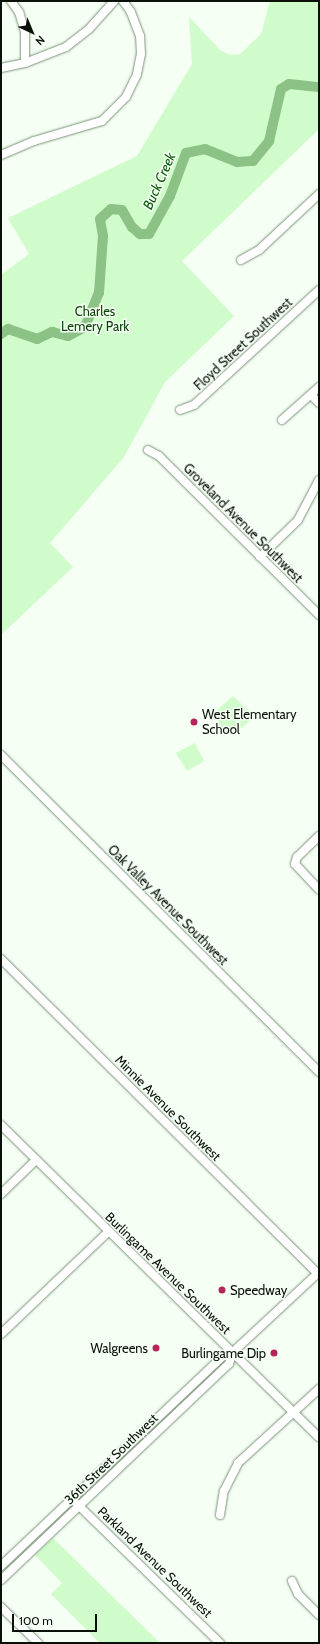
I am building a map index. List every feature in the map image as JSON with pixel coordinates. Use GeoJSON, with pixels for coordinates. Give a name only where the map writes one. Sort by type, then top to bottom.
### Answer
{"type":"FeatureCollection","features":[{"type":"Feature","properties":{"kind":"street"},"geometry":{"type":"LineString","coordinates":[[11,1],[19,12],[25,32],[25,63]]}},
{"type":"Feature","properties":{"kind":"street"},"geometry":{"type":"LineString","coordinates":[[1,68],[25,63],[66,47],[89,29],[114,1]]}},
{"type":"Feature","properties":{"kind":"street"},"geometry":{"type":"LineString","coordinates":[[1,154],[34,141],[102,121],[126,97],[137,74],[141,54],[140,36],[131,12],[123,1]]}},
{"type":"Feature","properties":{"kind":"street"},"geometry":{"type":"LineString","coordinates":[[241,260],[259,250],[318,197]]}},
{"type":"Feature","properties":{"kind":"street","name":"Floyd Street Southwest"},"geometry":{"type":"LineString","coordinates":[[180,410],[194,405],[319,290]]}},
{"type":"Feature","properties":{"kind":"street"},"geometry":{"type":"LineString","coordinates":[[282,420],[319,387]]}},
{"type":"Feature","properties":{"kind":"street"},"geometry":{"type":"LineString","coordinates":[[311,395],[319,403]]}},
{"type":"Feature","properties":{"kind":"street","name":"Groveland Avenue Southwest"},"geometry":{"type":"LineString","coordinates":[[148,450],[159,456],[319,616]]}},
{"type":"Feature","properties":{"kind":"street"},"geometry":{"type":"LineString","coordinates":[[260,557],[298,520],[319,480]]}},
{"type":"Feature","properties":{"kind":"street","name":"Oak Valley Avenue Southwest"},"geometry":{"type":"LineString","coordinates":[[1,755],[319,1072]]}},
{"type":"Feature","properties":{"kind":"street"},"geometry":{"type":"LineString","coordinates":[[319,836],[296,861],[300,870],[319,890]]}},
{"type":"Feature","properties":{"kind":"street","name":"Minnie Avenue Southwest"},"geometry":{"type":"LineString","coordinates":[[1,959],[318,1272]]}},
{"type":"Feature","properties":{"kind":"street","name":"Burlingame Avenue Southwest"},"geometry":{"type":"LineString","coordinates":[[1,1125],[108,1232],[319,1437]]}},
{"type":"Feature","properties":{"kind":"street"},"geometry":{"type":"LineString","coordinates":[[1,1194],[36,1160]]}},
{"type":"Feature","properties":{"kind":"street"},"geometry":{"type":"LineString","coordinates":[[1,1334],[108,1232]]}},
{"type":"Feature","properties":{"kind":"street","name":"36th Street Southwest"},"geometry":{"type":"LineString","coordinates":[[1,1566],[222,1357],[233,1352],[318,1272]]}},
{"type":"Feature","properties":{"kind":"street","name":"36th Street Southwest"},"geometry":{"type":"LineString","coordinates":[[1,1580],[228,1364],[233,1352]]}},
{"type":"Feature","properties":{"kind":"street"},"geometry":{"type":"LineString","coordinates":[[220,1515],[224,1491],[233,1471],[257,1445],[319,1389]]}},
{"type":"Feature","properties":{"kind":"street"},"geometry":{"type":"LineString","coordinates":[[159,1429],[172,1409],[173,1403]]}},
{"type":"Feature","properties":{"kind":"street","name":"Parkland Avenue Southwest"},"geometry":{"type":"LineString","coordinates":[[72,1499],[220,1643]]}},
{"type":"Feature","properties":{"kind":"street"},"geometry":{"type":"LineString","coordinates":[[292,1581],[298,1594],[319,1615]]}},
{"type":"Feature","properties":{"kind":"street"},"geometry":{"type":"LineString","coordinates":[[1,1607],[38,1643]]}},
{"type":"Feature","properties":{"kind":"green space","name":"Charles Lemery Park"},"geometry":{"type":"Polygon","coordinates":[[[270,1],[319,1],[319,129],[182,261],[234,316],[165,382],[124,457],[50,543],[73,567],[1,635],[1,275],[29,254],[8,218],[137,156],[192,64],[189,17],[220,50],[230,55],[240,54],[261,34],[270,1]]]}},
{"type":"Feature","properties":{"kind":"green space"},"geometry":{"type":"Polygon","coordinates":[[[233,696],[255,716],[242,728],[227,732],[219,724],[216,711],[233,696]]]}},
{"type":"Feature","properties":{"kind":"green space"},"geometry":{"type":"Polygon","coordinates":[[[195,743],[204,761],[187,771],[176,753],[195,743]]]}},
{"type":"Feature","properties":{"kind":"green space"},"geometry":{"type":"Polygon","coordinates":[[[53,1538],[160,1643],[100,1643],[51,1594],[62,1583],[35,1555],[53,1538]]]}},
{"type":"Feature","properties":{"kind":"waterway","name":"Buck Creek"},"geometry":{"type":"LineString","coordinates":[[1,334],[8,329],[37,339],[52,332],[68,336],[85,327],[99,293],[103,236],[100,219],[111,209],[122,210],[132,227],[140,234],[149,234],[170,196],[186,153],[205,149],[237,162],[253,161],[269,141],[281,89],[289,84],[319,87]]}},
{"type":"Feature","properties":{"kind":"place","name":"West Elementary School"},"geometry":{"type":"Point","coordinates":[194,722]}},
{"type":"Feature","properties":{"kind":"place","name":"Speedway"},"geometry":{"type":"Point","coordinates":[222,1290]}},
{"type":"Feature","properties":{"kind":"place","name":"Walgreens"},"geometry":{"type":"Point","coordinates":[156,1348]}},
{"type":"Feature","properties":{"kind":"place","name":"Burlingame Dip"},"geometry":{"type":"Point","coordinates":[274,1353]}}]}
